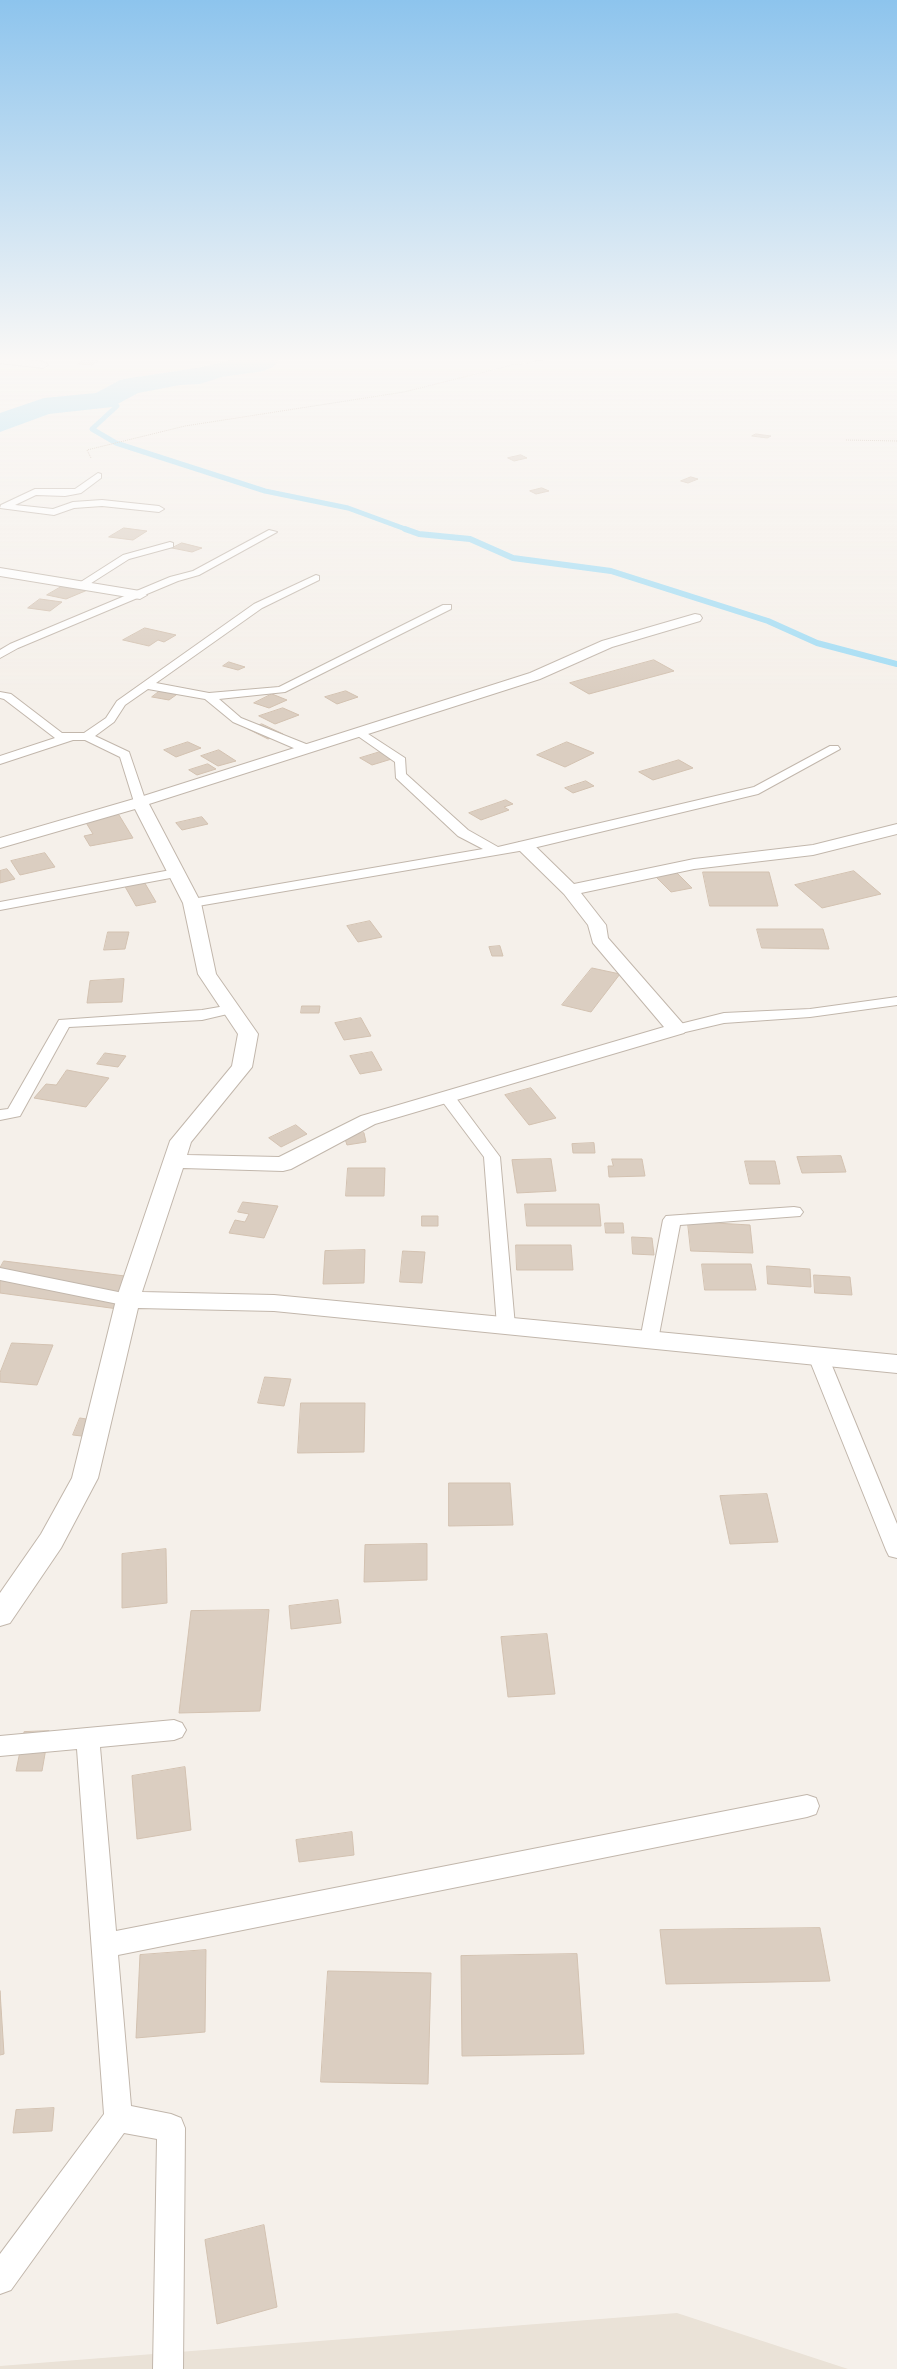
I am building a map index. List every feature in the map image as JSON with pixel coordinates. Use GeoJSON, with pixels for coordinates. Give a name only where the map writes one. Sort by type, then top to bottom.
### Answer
{"type":"FeatureCollection","features":[{"type":"Feature","properties":{"kind":"street"},"geometry":{"type":"LineString","coordinates":[[0,572],[140,595]]}},
{"type":"Feature","properties":{"kind":"street"},"geometry":{"type":"LineString","coordinates":[[0,843],[140,802],[535,676],[607,644],[694,618]]}},
{"type":"Feature","properties":{"kind":"street"},"geometry":{"type":"LineString","coordinates":[[0,1615],[51,1541],[85,1478],[128,1300],[181,1141],[242,1067],[248,1034],[207,974],[192,903],[140,802]]}},
{"type":"Feature","properties":{"kind":"street"},"geometry":{"type":"LineString","coordinates":[[570,890],[694,864],[813,850],[897,829]]}},
{"type":"Feature","properties":{"kind":"street"},"geometry":{"type":"LineString","coordinates":[[174,1161],[283,1164],[368,1120],[677,1029],[599,939],[597,925],[570,890],[525,846]]}},
{"type":"Feature","properties":{"kind":"street"},"geometry":{"type":"LineString","coordinates":[[128,1300],[274,1303],[897,1364]]}},
{"type":"Feature","properties":{"kind":"lane"},"geometry":{"type":"LineString","coordinates":[[2,508],[35,492],[65,493],[78,491],[98,476]]}},
{"type":"Feature","properties":{"kind":"lane"},"geometry":{"type":"LineString","coordinates":[[2,508],[54,512],[73,505],[102,503],[159,509]]}},
{"type":"Feature","properties":{"kind":"lane"},"geometry":{"type":"LineString","coordinates":[[0,655],[14,646],[140,595],[174,579],[196,573],[272,532]]}},
{"type":"Feature","properties":{"kind":"lane"},"geometry":{"type":"LineString","coordinates":[[81,585],[126,557],[170,545]]}},
{"type":"Feature","properties":{"kind":"lane"},"geometry":{"type":"LineString","coordinates":[[87,737],[110,720],[121,703],[258,606],[316,578]]}},
{"type":"Feature","properties":{"kind":"lane"},"geometry":{"type":"LineString","coordinates":[[146,685],[209,696],[281,690],[447,607]]}},
{"type":"Feature","properties":{"kind":"lane"},"geometry":{"type":"LineString","coordinates":[[0,694],[7,696],[59,736],[87,737],[124,755],[140,802]]}},
{"type":"Feature","properties":{"kind":"lane"},"geometry":{"type":"LineString","coordinates":[[209,696],[237,720],[307,749]]}},
{"type":"Feature","properties":{"kind":"lane"},"geometry":{"type":"LineString","coordinates":[[359,732],[401,761],[400,775],[463,833],[496,851]]}},
{"type":"Feature","properties":{"kind":"lane"},"geometry":{"type":"LineString","coordinates":[[0,760],[73,737]]}},
{"type":"Feature","properties":{"kind":"lane"},"geometry":{"type":"LineString","coordinates":[[192,903],[525,846],[758,790],[834,749]]}},
{"type":"Feature","properties":{"kind":"lane"},"geometry":{"type":"LineString","coordinates":[[0,906],[176,873]]}},
{"type":"Feature","properties":{"kind":"lane"},"geometry":{"type":"LineString","coordinates":[[677,1029],[724,1018],[810,1013],[897,1001]]}},
{"type":"Feature","properties":{"kind":"lane"},"geometry":{"type":"LineString","coordinates":[[0,1115],[14,1113],[64,1023],[202,1015],[232,1009]]}},
{"type":"Feature","properties":{"kind":"lane"},"geometry":{"type":"LineString","coordinates":[[446,1097],[492,1157],[506,1326]]}},
{"type":"Feature","properties":{"kind":"lane"},"geometry":{"type":"LineString","coordinates":[[649,1340],[672,1220],[794,1212]]}},
{"type":"Feature","properties":{"kind":"lane"},"geometry":{"type":"LineString","coordinates":[[0,1274],[128,1300]]}},
{"type":"Feature","properties":{"kind":"lane"},"geometry":{"type":"LineString","coordinates":[[818,1356],[897,1550]]}},
{"type":"Feature","properties":{"kind":"lane"},"geometry":{"type":"LineString","coordinates":[[0,1746],[174,1730]]}},
{"type":"Feature","properties":{"kind":"lane"},"geometry":{"type":"LineString","coordinates":[[0,2279],[118,2118],[106,1945],[88,1738]]}},
{"type":"Feature","properties":{"kind":"lane"},"geometry":{"type":"LineString","coordinates":[[106,1945],[807,1806]]}},
{"type":"Feature","properties":{"kind":"lane"},"geometry":{"type":"LineString","coordinates":[[118,2118],[171,2128],[168,2369]]}},
{"type":"Feature","properties":{"kind":"path"},"geometry":{"type":"LineString","coordinates":[[98,476],[107,471]]}},
{"type":"Feature","properties":{"kind":"shaded area"},"geometry":{"type":"Polygon","coordinates":[[[677,2313],[848,2369],[0,2369],[0,2366],[677,2313]]]}},
{"type":"Feature","properties":{"kind":"building"},"geometry":{"type":"Polygon","coordinates":[[[691,477],[698,479],[688,483],[681,481],[691,477]]]}},
{"type":"Feature","properties":{"kind":"building"},"geometry":{"type":"Polygon","coordinates":[[[542,488],[549,491],[536,494],[530,491],[542,488]]]}},
{"type":"Feature","properties":{"kind":"building"},"geometry":{"type":"Polygon","coordinates":[[[124,528],[147,531],[133,540],[109,537],[124,528]]]}},
{"type":"Feature","properties":{"kind":"building"},"geometry":{"type":"Polygon","coordinates":[[[182,543],[202,548],[192,552],[172,548],[182,543]]]}},
{"type":"Feature","properties":{"kind":"building"},"geometry":{"type":"Polygon","coordinates":[[[66,584],[90,589],[66,599],[47,595],[66,584]]]}},
{"type":"Feature","properties":{"kind":"building"},"geometry":{"type":"Polygon","coordinates":[[[40,599],[62,602],[50,611],[28,608],[40,599]]]}},
{"type":"Feature","properties":{"kind":"building"},"geometry":{"type":"Polygon","coordinates":[[[145,628],[176,635],[164,642],[158,640],[149,646],[123,640],[145,628]]]}},
{"type":"Feature","properties":{"kind":"building"},"geometry":{"type":"Polygon","coordinates":[[[654,660],[674,671],[589,694],[570,683],[654,660]]]}},
{"type":"Feature","properties":{"kind":"building"},"geometry":{"type":"Polygon","coordinates":[[[229,662],[245,667],[238,670],[223,666],[229,662]]]}},
{"type":"Feature","properties":{"kind":"building"},"geometry":{"type":"Polygon","coordinates":[[[165,687],[183,690],[169,700],[152,697],[165,687]]]}},
{"type":"Feature","properties":{"kind":"building"},"geometry":{"type":"Polygon","coordinates":[[[346,691],[358,697],[337,704],[325,697],[346,691]]]}},
{"type":"Feature","properties":{"kind":"building"},"geometry":{"type":"Polygon","coordinates":[[[272,694],[287,700],[269,708],[254,703],[272,694]]]}},
{"type":"Feature","properties":{"kind":"building"},"geometry":{"type":"Polygon","coordinates":[[[283,708],[299,715],[275,724],[259,716],[283,708]]]}},
{"type":"Feature","properties":{"kind":"building"},"geometry":{"type":"Polygon","coordinates":[[[262,724],[283,734],[268,739],[248,729],[262,724]]]}},
{"type":"Feature","properties":{"kind":"building"},"geometry":{"type":"Polygon","coordinates":[[[188,742],[201,748],[176,757],[164,750],[188,742]]]}},
{"type":"Feature","properties":{"kind":"building"},"geometry":{"type":"Polygon","coordinates":[[[567,742],[594,753],[565,767],[537,755],[567,742]]]}},
{"type":"Feature","properties":{"kind":"building"},"geometry":{"type":"Polygon","coordinates":[[[219,750],[236,761],[218,766],[201,756],[219,750]]]}},
{"type":"Feature","properties":{"kind":"building"},"geometry":{"type":"Polygon","coordinates":[[[383,751],[395,758],[372,765],[360,758],[383,751]]]}},
{"type":"Feature","properties":{"kind":"building"},"geometry":{"type":"Polygon","coordinates":[[[679,760],[693,768],[653,780],[639,772],[679,760]]]}},
{"type":"Feature","properties":{"kind":"building"},"geometry":{"type":"Polygon","coordinates":[[[208,764],[216,769],[197,775],[189,770],[208,764]]]}},
{"type":"Feature","properties":{"kind":"building"},"geometry":{"type":"Polygon","coordinates":[[[586,781],[594,786],[573,793],[565,788],[586,781]]]}},
{"type":"Feature","properties":{"kind":"building"},"geometry":{"type":"Polygon","coordinates":[[[506,800],[513,804],[504,807],[509,810],[481,820],[469,813],[506,800]]]}},
{"type":"Feature","properties":{"kind":"building"},"geometry":{"type":"Polygon","coordinates":[[[119,815],[133,838],[90,846],[84,836],[93,834],[85,821],[119,815]]]}},
{"type":"Feature","properties":{"kind":"building"},"geometry":{"type":"Polygon","coordinates":[[[202,817],[208,824],[182,830],[176,823],[202,817]]]}},
{"type":"Feature","properties":{"kind":"building"},"geometry":{"type":"Polygon","coordinates":[[[45,853],[55,867],[20,875],[11,861],[45,853]]]}},
{"type":"Feature","properties":{"kind":"building"},"geometry":{"type":"Polygon","coordinates":[[[7,869],[15,879],[0,883],[0,871],[7,869]]]}},
{"type":"Feature","properties":{"kind":"building"},"geometry":{"type":"Polygon","coordinates":[[[854,871],[881,894],[822,908],[795,885],[854,871]]]}},
{"type":"Feature","properties":{"kind":"building"},"geometry":{"type":"Polygon","coordinates":[[[703,872],[769,872],[778,906],[710,906],[703,872]]]}},
{"type":"Feature","properties":{"kind":"building"},"geometry":{"type":"Polygon","coordinates":[[[677,873],[692,888],[671,892],[656,877],[677,873]]]}},
{"type":"Feature","properties":{"kind":"building"},"geometry":{"type":"Polygon","coordinates":[[[143,880],[156,902],[136,906],[123,883],[143,880]]]}},
{"type":"Feature","properties":{"kind":"building"},"geometry":{"type":"Polygon","coordinates":[[[370,921],[382,937],[358,942],[347,926],[370,921]]]}},
{"type":"Feature","properties":{"kind":"building"},"geometry":{"type":"Polygon","coordinates":[[[757,929],[823,929],[829,949],[762,948],[757,929]]]}},
{"type":"Feature","properties":{"kind":"building"},"geometry":{"type":"Polygon","coordinates":[[[108,932],[129,932],[125,949],[104,950],[108,932]]]}},
{"type":"Feature","properties":{"kind":"building"},"geometry":{"type":"Polygon","coordinates":[[[500,946],[503,956],[492,956],[489,947],[500,946]]]}},
{"type":"Feature","properties":{"kind":"building"},"geometry":{"type":"Polygon","coordinates":[[[592,968],[620,974],[591,1012],[562,1005],[592,968]]]}},
{"type":"Feature","properties":{"kind":"building"},"geometry":{"type":"Polygon","coordinates":[[[124,979],[122,1002],[87,1003],[90,981],[124,979]]]}},
{"type":"Feature","properties":{"kind":"building"},"geometry":{"type":"Polygon","coordinates":[[[302,1006],[320,1006],[319,1013],[301,1013],[302,1006]]]}},
{"type":"Feature","properties":{"kind":"building"},"geometry":{"type":"Polygon","coordinates":[[[361,1018],[371,1036],[344,1040],[335,1023],[361,1018]]]}},
{"type":"Feature","properties":{"kind":"building"},"geometry":{"type":"Polygon","coordinates":[[[372,1052],[382,1070],[360,1074],[350,1056],[372,1052]]]}},
{"type":"Feature","properties":{"kind":"building"},"geometry":{"type":"Polygon","coordinates":[[[105,1053],[126,1056],[118,1067],[97,1064],[105,1053]]]}},
{"type":"Feature","properties":{"kind":"building"},"geometry":{"type":"Polygon","coordinates":[[[67,1070],[109,1078],[86,1107],[34,1098],[46,1084],[56,1085],[67,1070]]]}},
{"type":"Feature","properties":{"kind":"building"},"geometry":{"type":"Polygon","coordinates":[[[531,1088],[556,1118],[529,1125],[505,1095],[531,1088]]]}},
{"type":"Feature","properties":{"kind":"building"},"geometry":{"type":"Polygon","coordinates":[[[296,1125],[307,1134],[281,1147],[269,1138],[296,1125]]]}},
{"type":"Feature","properties":{"kind":"building"},"geometry":{"type":"Polygon","coordinates":[[[364,1133],[366,1142],[347,1145],[344,1136],[364,1133]]]}},
{"type":"Feature","properties":{"kind":"building"},"geometry":{"type":"Polygon","coordinates":[[[594,1143],[595,1153],[573,1153],[572,1144],[594,1143]]]}},
{"type":"Feature","properties":{"kind":"building"},"geometry":{"type":"Polygon","coordinates":[[[841,1156],[846,1172],[802,1173],[797,1157],[841,1156]]]}},
{"type":"Feature","properties":{"kind":"building"},"geometry":{"type":"Polygon","coordinates":[[[551,1159],[556,1191],[517,1193],[512,1160],[551,1159]]]}},
{"type":"Feature","properties":{"kind":"building"},"geometry":{"type":"Polygon","coordinates":[[[612,1159],[642,1159],[645,1176],[609,1177],[608,1166],[613,1166],[612,1159]]]}},
{"type":"Feature","properties":{"kind":"building"},"geometry":{"type":"Polygon","coordinates":[[[745,1161],[775,1161],[780,1184],[750,1184],[745,1161]]]}},
{"type":"Feature","properties":{"kind":"building"},"geometry":{"type":"Polygon","coordinates":[[[348,1168],[385,1168],[384,1196],[346,1196],[348,1168]]]}},
{"type":"Feature","properties":{"kind":"building"},"geometry":{"type":"Polygon","coordinates":[[[243,1202],[278,1206],[264,1238],[229,1233],[235,1220],[245,1222],[249,1214],[238,1212],[243,1202]]]}},
{"type":"Feature","properties":{"kind":"building"},"geometry":{"type":"Polygon","coordinates":[[[525,1204],[599,1204],[601,1226],[527,1226],[525,1204]]]}},
{"type":"Feature","properties":{"kind":"building"},"geometry":{"type":"Polygon","coordinates":[[[687,1214],[714,1214],[715,1223],[750,1225],[753,1253],[691,1251],[687,1214]]]}},
{"type":"Feature","properties":{"kind":"building"},"geometry":{"type":"Polygon","coordinates":[[[422,1216],[438,1216],[438,1226],[422,1226],[422,1216]]]}},
{"type":"Feature","properties":{"kind":"building"},"geometry":{"type":"Polygon","coordinates":[[[605,1223],[623,1223],[624,1233],[606,1233],[605,1223]]]}},
{"type":"Feature","properties":{"kind":"building"},"geometry":{"type":"Polygon","coordinates":[[[632,1237],[652,1238],[654,1255],[633,1254],[632,1237]]]}},
{"type":"Feature","properties":{"kind":"building"},"geometry":{"type":"Polygon","coordinates":[[[516,1245],[571,1245],[573,1270],[517,1270],[516,1245]]]}},
{"type":"Feature","properties":{"kind":"building"},"geometry":{"type":"Polygon","coordinates":[[[365,1250],[364,1283],[323,1284],[325,1251],[365,1250]]]}},
{"type":"Feature","properties":{"kind":"building"},"geometry":{"type":"Polygon","coordinates":[[[403,1251],[425,1252],[422,1283],[400,1282],[403,1251]]]}},
{"type":"Feature","properties":{"kind":"building"},"geometry":{"type":"Polygon","coordinates":[[[4,1261],[133,1277],[118,1309],[0,1293],[0,1268],[4,1261]]]}},
{"type":"Feature","properties":{"kind":"building"},"geometry":{"type":"Polygon","coordinates":[[[702,1264],[751,1264],[756,1290],[705,1290],[702,1264]]]}},
{"type":"Feature","properties":{"kind":"building"},"geometry":{"type":"Polygon","coordinates":[[[767,1266],[810,1269],[811,1287],[768,1284],[767,1266]]]}},
{"type":"Feature","properties":{"kind":"building"},"geometry":{"type":"Polygon","coordinates":[[[814,1275],[850,1277],[852,1295],[815,1293],[814,1275]]]}},
{"type":"Feature","properties":{"kind":"building"},"geometry":{"type":"Polygon","coordinates":[[[12,1343],[53,1345],[37,1385],[0,1382],[0,1373],[12,1343]]]}},
{"type":"Feature","properties":{"kind":"building"},"geometry":{"type":"Polygon","coordinates":[[[265,1377],[291,1379],[284,1406],[258,1403],[265,1377]]]}},
{"type":"Feature","properties":{"kind":"building"},"geometry":{"type":"Polygon","coordinates":[[[301,1403],[365,1403],[364,1452],[298,1453],[301,1403]]]}},
{"type":"Feature","properties":{"kind":"building"},"geometry":{"type":"Polygon","coordinates":[[[80,1418],[106,1422],[98,1438],[73,1435],[80,1418]]]}},
{"type":"Feature","properties":{"kind":"building"},"geometry":{"type":"Polygon","coordinates":[[[449,1483],[510,1483],[513,1525],[449,1526],[449,1483]]]}},
{"type":"Feature","properties":{"kind":"building"},"geometry":{"type":"Polygon","coordinates":[[[767,1494],[778,1542],[730,1544],[720,1496],[767,1494]]]}},
{"type":"Feature","properties":{"kind":"building"},"geometry":{"type":"Polygon","coordinates":[[[427,1544],[427,1580],[364,1582],[365,1545],[427,1544]]]}},
{"type":"Feature","properties":{"kind":"building"},"geometry":{"type":"Polygon","coordinates":[[[166,1549],[167,1603],[122,1608],[122,1554],[166,1549]]]}},
{"type":"Feature","properties":{"kind":"building"},"geometry":{"type":"Polygon","coordinates":[[[338,1600],[341,1623],[291,1629],[289,1606],[338,1600]]]}},
{"type":"Feature","properties":{"kind":"building"},"geometry":{"type":"Polygon","coordinates":[[[269,1610],[260,1711],[179,1713],[191,1611],[269,1610]]]}},
{"type":"Feature","properties":{"kind":"building"},"geometry":{"type":"Polygon","coordinates":[[[547,1634],[555,1694],[508,1697],[501,1637],[547,1634]]]}},
{"type":"Feature","properties":{"kind":"building"},"geometry":{"type":"Polygon","coordinates":[[[49,1731],[42,1771],[16,1771],[24,1732],[49,1731]]]}},
{"type":"Feature","properties":{"kind":"building"},"geometry":{"type":"Polygon","coordinates":[[[185,1767],[191,1830],[137,1839],[132,1776],[185,1767]]]}},
{"type":"Feature","properties":{"kind":"building"},"geometry":{"type":"Polygon","coordinates":[[[352,1832],[354,1855],[299,1862],[296,1840],[352,1832]]]}},
{"type":"Feature","properties":{"kind":"building"},"geometry":{"type":"Polygon","coordinates":[[[820,1928],[830,1981],[666,1984],[660,1930],[820,1928]]]}},
{"type":"Feature","properties":{"kind":"building"},"geometry":{"type":"Polygon","coordinates":[[[206,1950],[205,2032],[136,2038],[140,1955],[206,1950]]]}},
{"type":"Feature","properties":{"kind":"building"},"geometry":{"type":"Polygon","coordinates":[[[577,1954],[584,2054],[462,2056],[461,1956],[577,1954]]]}},
{"type":"Feature","properties":{"kind":"building"},"geometry":{"type":"Polygon","coordinates":[[[328,1971],[431,1973],[428,2084],[321,2082],[328,1971]]]}},
{"type":"Feature","properties":{"kind":"building"},"geometry":{"type":"Polygon","coordinates":[[[0,1991],[4,2054],[0,2055],[0,1991]]]}},
{"type":"Feature","properties":{"kind":"building"},"geometry":{"type":"Polygon","coordinates":[[[54,2108],[52,2131],[13,2133],[16,2110],[54,2108]]]}},
{"type":"Feature","properties":{"kind":"building"},"geometry":{"type":"Polygon","coordinates":[[[264,2225],[277,2307],[217,2324],[205,2240],[264,2225]]]}},
{"type":"Feature","properties":{"kind":"waterway"},"geometry":{"type":"LineString","coordinates":[[202,471],[265,491],[348,508],[408,530]]}},
{"type":"Feature","properties":{"kind":"waterway"},"geometry":{"type":"LineString","coordinates":[[405,529],[419,534],[470,539],[513,558],[611,571],[768,621],[817,643],[897,664]]}}]}
